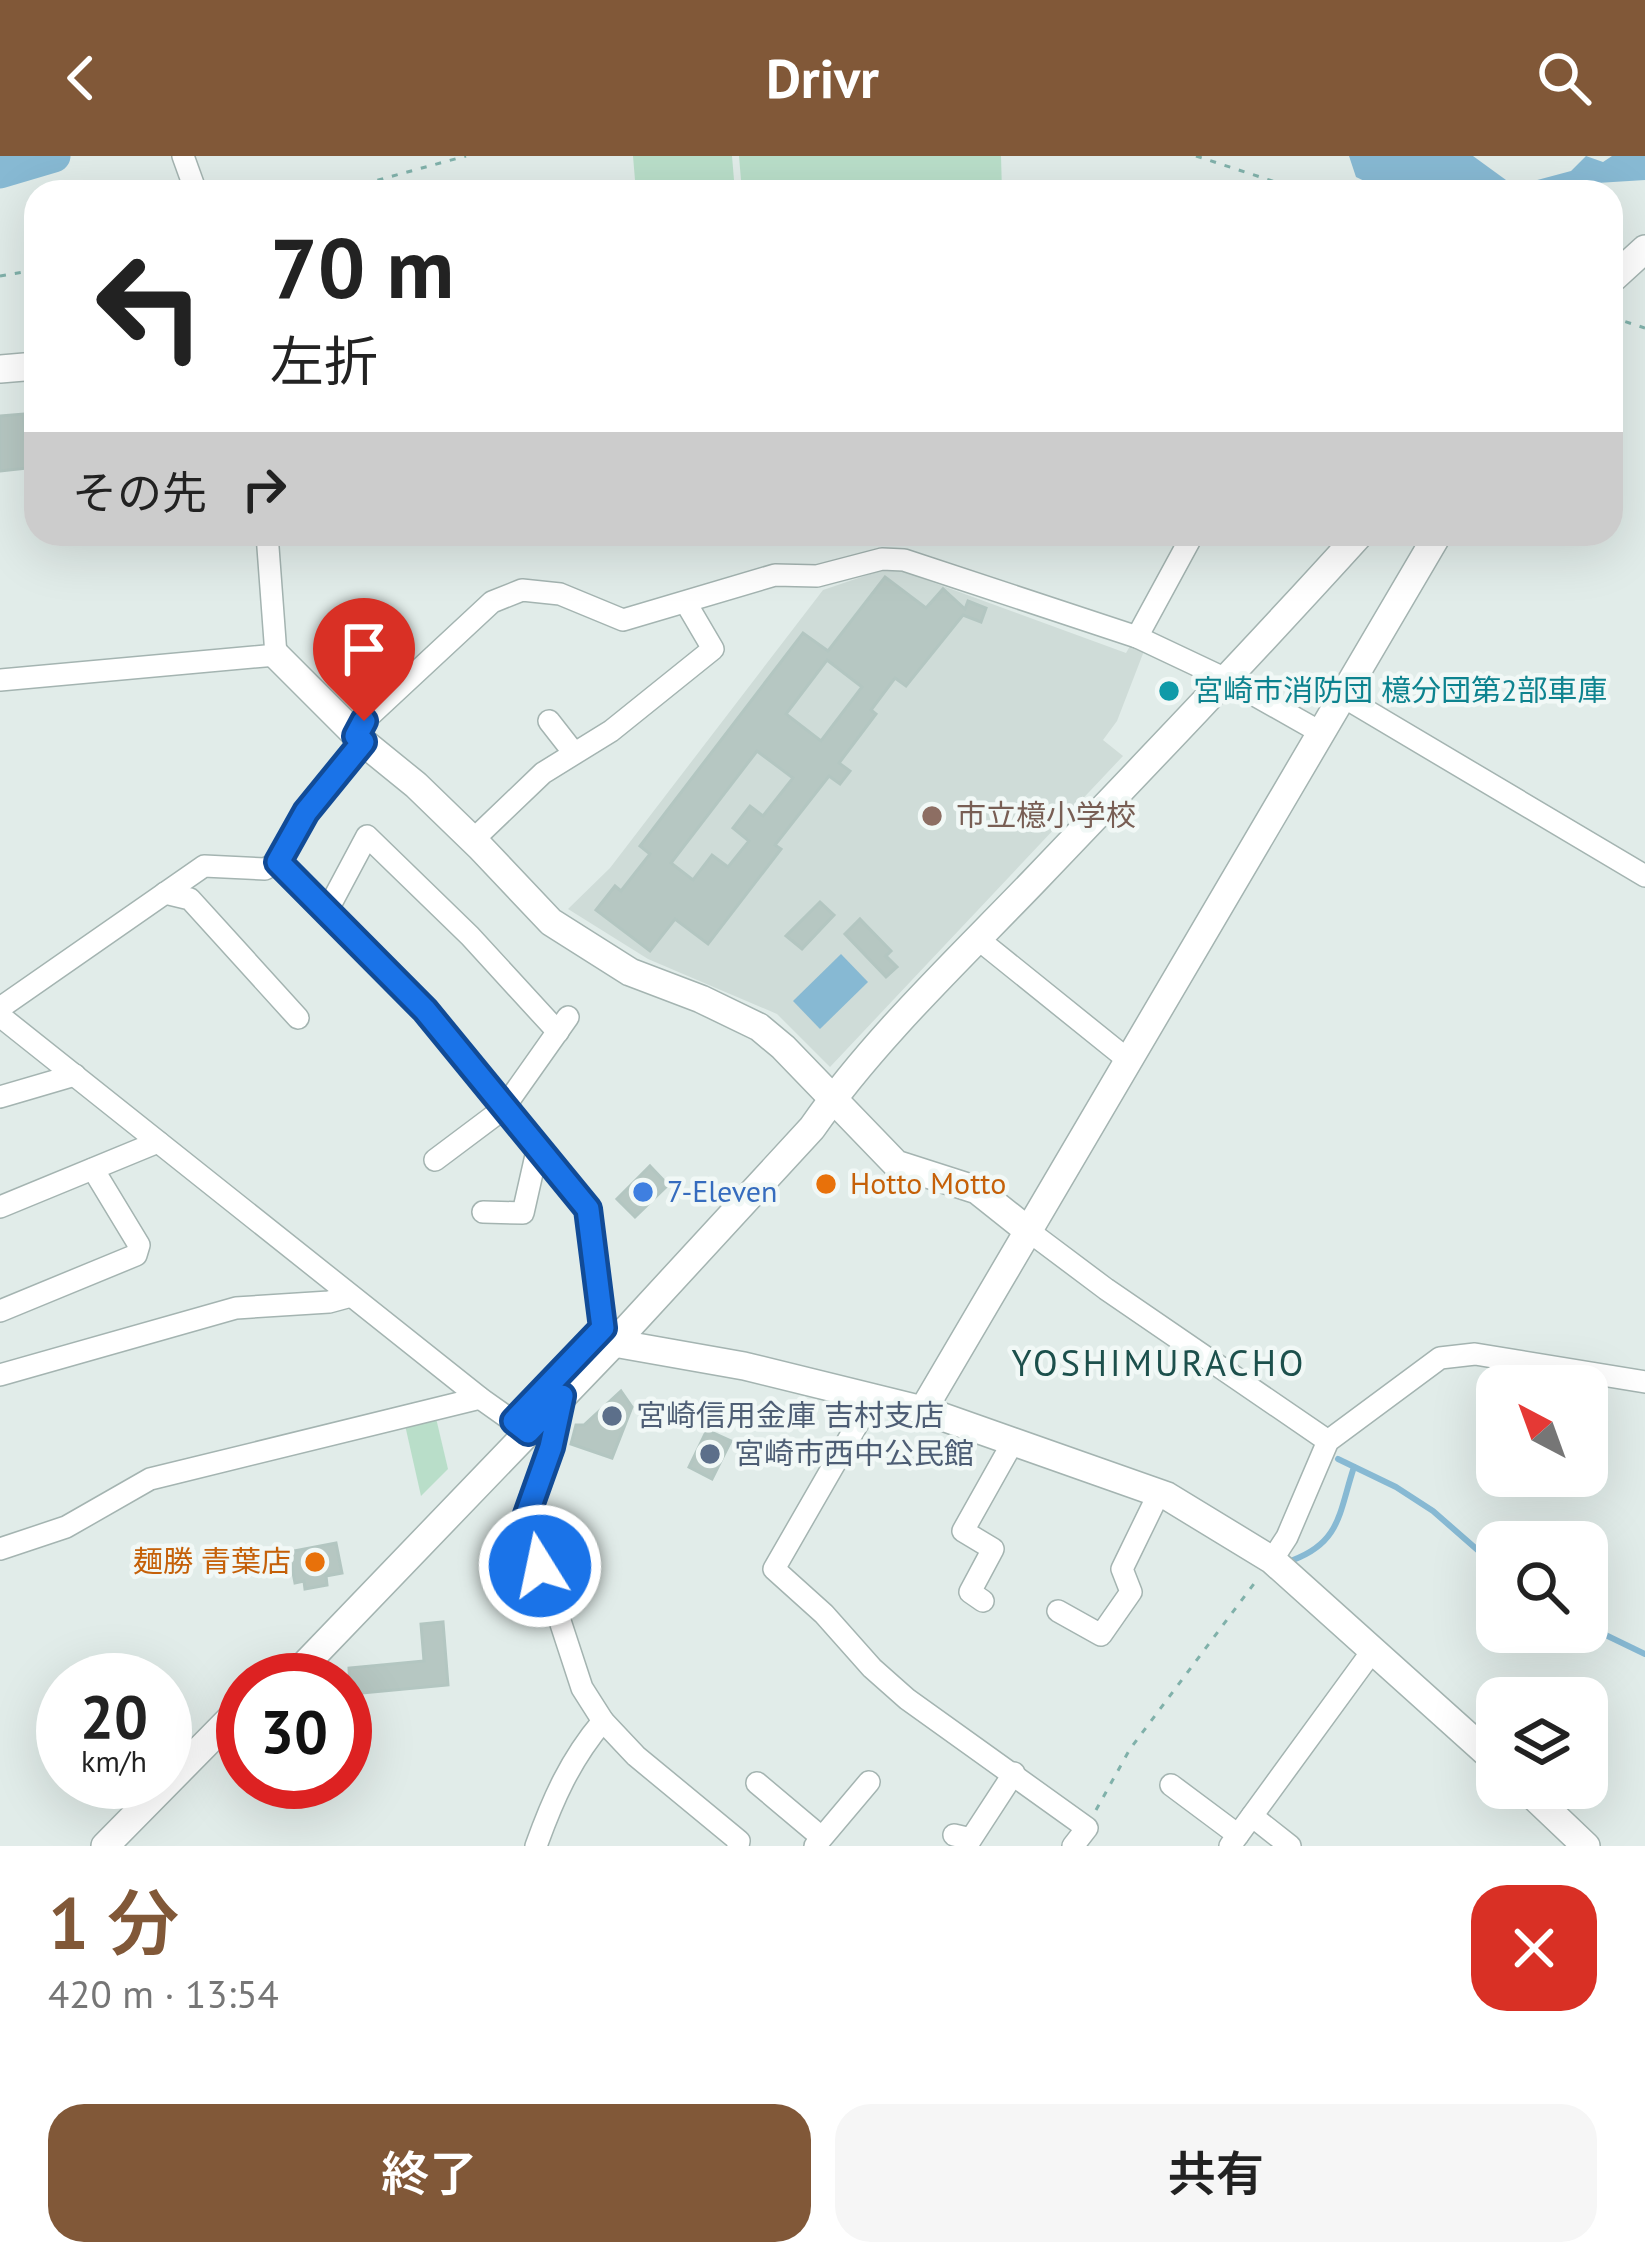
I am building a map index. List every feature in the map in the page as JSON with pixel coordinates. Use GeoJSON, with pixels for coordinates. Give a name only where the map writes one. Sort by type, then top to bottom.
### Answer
{"type":"FeatureCollection","features":[{"type":"Feature","properties":{"kind":"street"},"geometry":{"type":"LineString","coordinates":[[269,546],[276,656],[473,840],[551,922],[630,972],[759,1027],[896,1164],[977,1190],[1106,1289],[1328,1441]]}},
{"type":"Feature","properties":{"kind":"street"},"geometry":{"type":"LineString","coordinates":[[891,546],[892,559]]}},
{"type":"Feature","properties":{"kind":"street"},"geometry":{"type":"LineString","coordinates":[[1137,637],[1186,546]]}},
{"type":"Feature","properties":{"kind":"street"},"geometry":{"type":"LineString","coordinates":[[295,1653],[609,1335],[806,1118],[832,1098],[1349,546]]}},
{"type":"Feature","properties":{"kind":"street"},"geometry":{"type":"LineString","coordinates":[[922,1411],[1431,546]]}},
{"type":"Feature","properties":{"kind":"street"},"geometry":{"type":"LineString","coordinates":[[521,1426],[479,1398],[0,1012],[204,866],[265,869],[278,862],[306,812],[360,739],[364,721],[492,602],[522,590],[560,594],[622,620],[775,575],[818,576],[892,559],[1137,637],[1321,732]]}},
{"type":"Feature","properties":{"kind":"street"},"geometry":{"type":"LineString","coordinates":[[473,840],[543,773],[611,731],[713,649],[686,603]]}},
{"type":"Feature","properties":{"kind":"street"},"geometry":{"type":"LineString","coordinates":[[0,680],[276,656]]}},
{"type":"Feature","properties":{"kind":"street"},"geometry":{"type":"LineString","coordinates":[[1342,696],[1645,876]]}},
{"type":"Feature","properties":{"kind":"street"},"geometry":{"type":"LineString","coordinates":[[549,721],[574,753]]}},
{"type":"Feature","properties":{"kind":"street"},"geometry":{"type":"LineString","coordinates":[[327,911],[367,836],[563,1024],[503,1109],[435,1160]]}},
{"type":"Feature","properties":{"kind":"street"},"geometry":{"type":"LineString","coordinates":[[278,862],[425,1010],[588,1209],[609,1335],[562,1396],[521,1426],[332,1653]]}},
{"type":"Feature","properties":{"kind":"street"},"geometry":{"type":"LineString","coordinates":[[165,893],[190,899],[298,1018]]}},
{"type":"Feature","properties":{"kind":"street"},"geometry":{"type":"LineString","coordinates":[[978,939],[1127,1059]]}},
{"type":"Feature","properties":{"kind":"street"},"geometry":{"type":"LineString","coordinates":[[0,1097],[75,1075]]}},
{"type":"Feature","properties":{"kind":"street"},"geometry":{"type":"LineString","coordinates":[[0,1207],[158,1142]]}},
{"type":"Feature","properties":{"kind":"street"},"geometry":{"type":"LineString","coordinates":[[483,1212],[524,1213],[532,1156],[537,1150]]}},
{"type":"Feature","properties":{"kind":"street"},"geometry":{"type":"LineString","coordinates":[[0,1311],[136,1255],[139,1245],[93,1169]]}},
{"type":"Feature","properties":{"kind":"street"},"geometry":{"type":"LineString","coordinates":[[0,1375],[236,1308],[329,1302],[351,1296]]}},
{"type":"Feature","properties":{"kind":"street"},"geometry":{"type":"LineString","coordinates":[[609,1335],[922,1411],[1160,1493],[1273,1560],[1476,1743]]}},
{"type":"Feature","properties":{"kind":"street"},"geometry":{"type":"LineString","coordinates":[[1273,1560],[1328,1441],[1440,1358],[1460,1353],[1645,1382]]}},
{"type":"Feature","properties":{"kind":"street"},"geometry":{"type":"LineString","coordinates":[[562,1396],[551,1447],[526,1517],[582,1688],[603,1721],[636,1756],[739,1841],[738,1846]]}},
{"type":"Feature","properties":{"kind":"street"},"geometry":{"type":"LineString","coordinates":[[873,1397],[765,1576],[824,1614],[872,1669],[907,1700],[1014,1773],[1080,1837]]}},
{"type":"Feature","properties":{"kind":"street"},"geometry":{"type":"LineString","coordinates":[[0,1549],[66,1527],[150,1479],[479,1398]]}},
{"type":"Feature","properties":{"kind":"street"},"geometry":{"type":"LineString","coordinates":[[982,1601],[970,1592],[993,1549],[963,1532],[1013,1442]]}},
{"type":"Feature","properties":{"kind":"street"},"geometry":{"type":"LineString","coordinates":[[1058,1611],[1101,1635],[1131,1592],[1122,1569],[1160,1493]]}},
{"type":"Feature","properties":{"kind":"street"},"geometry":{"type":"LineString","coordinates":[[1171,1785],[1234,1840],[1372,1650]]}},
{"type":"Feature","properties":{"kind":"street"},"geometry":{"type":"LineString","coordinates":[[536,1846],[556,1790],[577,1752],[603,1721]]}},
{"type":"Feature","properties":{"kind":"street"},"geometry":{"type":"LineString","coordinates":[[105,1846],[216,1733]]}},
{"type":"Feature","properties":{"kind":"street"},"geometry":{"type":"LineString","coordinates":[[130,1846],[216,1757]]}},
{"type":"Feature","properties":{"kind":"street"},"geometry":{"type":"LineString","coordinates":[[954,1835],[971,1839],[1014,1773]]}},
{"type":"Feature","properties":{"kind":"street"},"geometry":{"type":"LineString","coordinates":[[758,1783],[817,1841],[868,1782]]}},
{"type":"Feature","properties":{"kind":"street"},"geometry":{"type":"LineString","coordinates":[[1547,1809],[1586,1846]]}},
{"type":"Feature","properties":{"kind":"street"},"geometry":{"type":"LineString","coordinates":[[1252,1816],[1290,1846]]}},
{"type":"Feature","properties":{"kind":"path"},"geometry":{"type":"LineString","coordinates":[[378,180],[466,156]]}},
{"type":"Feature","properties":{"kind":"path"},"geometry":{"type":"LineString","coordinates":[[1196,156],[1269,180]]}},
{"type":"Feature","properties":{"kind":"path"},"geometry":{"type":"LineString","coordinates":[[1080,1837],[1130,1749],[1273,1560]]}},
{"type":"Feature","properties":{"kind":"shaded area","name":"市立檍小学校"},"geometry":{"type":"Polygon","coordinates":[[[891,567],[1126,653],[1130,646],[1144,651],[1117,721],[1103,740],[1123,756],[830,1067],[777,1014],[648,959],[568,909],[610,868],[823,590],[891,567]],[[803,633],[640,846],[667,867],[819,670],[818,644],[803,633]],[[938,644],[824,658],[879,699],[895,678],[907,685],[938,644]],[[855,698],[756,825],[777,841],[829,776],[841,783],[849,771],[839,763],[876,714],[855,698]],[[756,831],[728,867],[712,855],[684,926],[708,944],[780,850],[756,831]]]}},
{"type":"Feature","properties":{"kind":"green space"},"geometry":{"type":"Polygon","coordinates":[[[633,156],[732,156],[734,180],[635,180],[633,156]]]}},
{"type":"Feature","properties":{"kind":"green space"},"geometry":{"type":"Polygon","coordinates":[[[739,156],[1001,156],[1002,180],[741,180],[739,156]]]}},
{"type":"Feature","properties":{"kind":"green space"},"geometry":{"type":"Polygon","coordinates":[[[436,1418],[448,1469],[421,1496],[405,1425],[436,1418]]]}},
{"type":"Feature","properties":{"kind":"water"},"geometry":{"type":"Polygon","coordinates":[[[1349,156],[1473,156],[1506,180],[1362,180],[1356,177],[1349,156]]]}},
{"type":"Feature","properties":{"kind":"water"},"geometry":{"type":"Polygon","coordinates":[[[1586,156],[1603,162],[1612,156],[1645,156],[1645,180],[1537,180],[1571,171],[1586,156]]]}},
{"type":"Feature","properties":{"kind":"water"},"geometry":{"type":"Polygon","coordinates":[[[841,954],[868,982],[820,1029],[793,1001],[841,954]]]}},
{"type":"Feature","properties":{"kind":"building"},"geometry":{"type":"Polygon","coordinates":[[[23,414],[24,468],[0,471],[0,416],[23,414]]]}},
{"type":"Feature","properties":{"kind":"building"},"geometry":{"type":"Polygon","coordinates":[[[885,577],[926,608],[943,589],[965,609],[968,601],[986,608],[981,622],[963,615],[906,686],[895,678],[871,710],[876,714],[839,763],[850,771],[840,784],[829,776],[775,845],[781,849],[708,944],[675,919],[650,951],[596,910],[615,886],[621,891],[650,854],[640,846],[803,633],[828,651],[885,577]],[[827,660],[786,714],[821,741],[862,687],[827,660]],[[757,751],[671,863],[693,880],[712,855],[728,867],[749,841],[733,828],[750,806],[763,816],[793,778],[757,751]]]}},
{"type":"Feature","properties":{"kind":"building"},"geometry":{"type":"Polygon","coordinates":[[[820,902],[834,915],[802,949],[786,936],[820,902]]]}},
{"type":"Feature","properties":{"kind":"building"},"geometry":{"type":"Polygon","coordinates":[[[860,919],[891,951],[886,956],[897,967],[886,977],[845,934],[860,919]]]}},
{"type":"Feature","properties":{"kind":"building","name":"7-Eleven"},"geometry":{"type":"Polygon","coordinates":[[[650,1166],[668,1185],[635,1217],[617,1199],[650,1166]]]}},
{"type":"Feature","properties":{"kind":"building","name":"宮崎信用金庫 吉村支店"},"geometry":{"type":"Polygon","coordinates":[[[621,1391],[632,1407],[612,1458],[571,1444],[576,1425],[584,1425],[621,1391]]]}},
{"type":"Feature","properties":{"kind":"building","name":"宮崎市西中公民館"},"geometry":{"type":"Polygon","coordinates":[[[707,1430],[731,1441],[712,1479],[689,1467],[707,1430]]]}},
{"type":"Feature","properties":{"kind":"building","name":"麺勝 青葉店"},"geometry":{"type":"Polygon","coordinates":[[[336,1543],[342,1573],[326,1576],[327,1585],[305,1589],[304,1581],[295,1583],[289,1552],[336,1543]]]}},
{"type":"Feature","properties":{"kind":"building"},"geometry":{"type":"Polygon","coordinates":[[[443,1622],[448,1685],[372,1692],[372,1666],[424,1661],[421,1624],[443,1622]]]}},
{"type":"Feature","properties":{"kind":"waterway"},"geometry":{"type":"LineString","coordinates":[[0,172],[54,156]]}},
{"type":"Feature","properties":{"kind":"waterway"},"geometry":{"type":"LineString","coordinates":[[1338,1459],[1433,1511],[1476,1549]]}},
{"type":"Feature","properties":{"kind":"waterway"},"geometry":{"type":"LineString","coordinates":[[1293,1560],[1329,1535],[1354,1467]]}},
{"type":"Feature","properties":{"kind":"waterway"},"geometry":{"type":"LineString","coordinates":[[1608,1636],[1645,1654]]}},
{"type":"Feature","properties":{"kind":"place","name":"宮崎市消防団 檍分団第2部車庫"},"geometry":{"type":"Point","coordinates":[1169,691]}},
{"type":"Feature","properties":{"kind":"place","name":"市立檍小学校"},"geometry":{"type":"Point","coordinates":[932,816]}},
{"type":"Feature","properties":{"kind":"place","name":"Hotto Motto"},"geometry":{"type":"Point","coordinates":[826,1184]}},
{"type":"Feature","properties":{"kind":"place","name":"7-Eleven"},"geometry":{"type":"Point","coordinates":[643,1192]}},
{"type":"Feature","properties":{"kind":"place","name":"宮崎信用金庫 吉村支店"},"geometry":{"type":"Point","coordinates":[612,1416]}},
{"type":"Feature","properties":{"kind":"place","name":"宮崎市西中公民館"},"geometry":{"type":"Point","coordinates":[710,1454]}},
{"type":"Feature","properties":{"kind":"place","name":"麺勝 青葉店"},"geometry":{"type":"Point","coordinates":[315,1562]}},
{"type":"Feature","properties":{"kind":"district","name":"YOSHIMURACHO"},"geometry":{"type":"Point","coordinates":[1159,1363]}},
{"type":"Feature","properties":{"kind":"route"},"geometry":{"type":"LineString","coordinates":[[364,721],[356,736],[363,742],[306,812],[278,862],[425,1010],[588,1209],[603,1328],[514,1421],[528,1432],[562,1396],[551,1447],[526,1517],[540,1566]]}}]}
